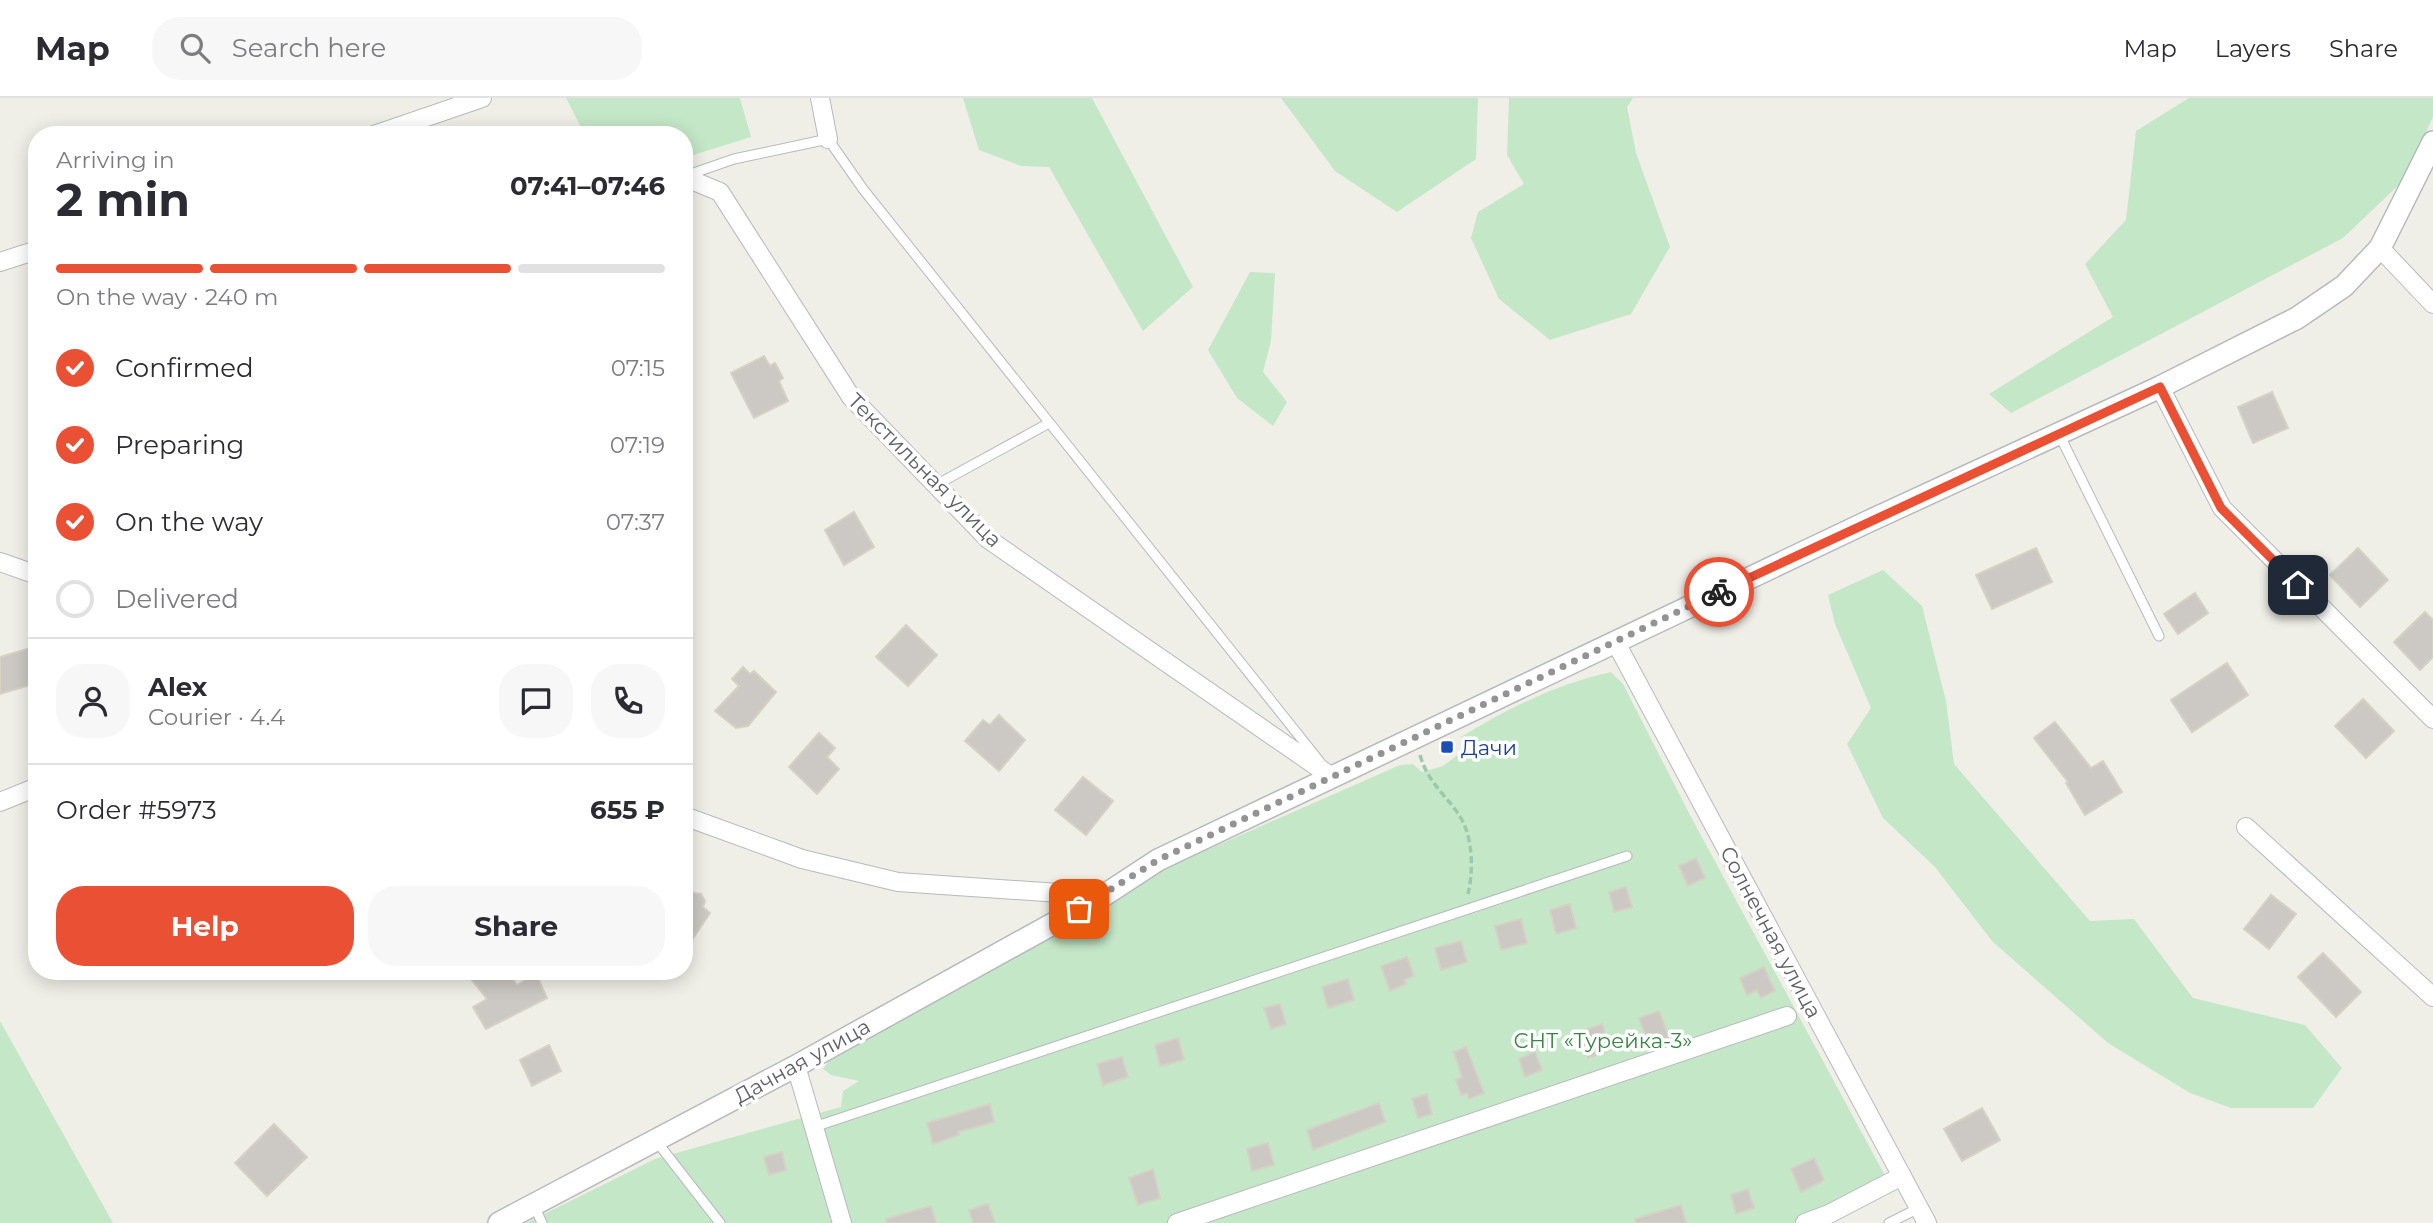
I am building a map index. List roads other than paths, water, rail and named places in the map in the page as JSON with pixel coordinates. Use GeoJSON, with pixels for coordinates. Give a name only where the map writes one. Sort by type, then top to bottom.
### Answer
{"type":"FeatureCollection","features":[{"type":"Feature","properties":{"kind":"street"},"geometry":{"type":"LineString","coordinates":[[400,126],[482,98]]}},
{"type":"Feature","properties":{"kind":"street"},"geometry":{"type":"LineString","coordinates":[[820,98],[828,139]]}},
{"type":"Feature","properties":{"kind":"street","name":"Дачная улица"},"geometry":{"type":"LineString","coordinates":[[499,1223],[538,1214],[649,1145],[1103,896],[1158,860],[1615,641],[2058,432],[2160,387],[2316,306],[2344,286],[2380,248],[2433,142]]}},
{"type":"Feature","properties":{"kind":"street","name":"Текстильная улица"},"geometry":{"type":"LineString","coordinates":[[693,181],[720,192],[851,397],[988,539],[1332,777]]}},
{"type":"Feature","properties":{"kind":"street"},"geometry":{"type":"LineString","coordinates":[[2380,248],[2433,304]]}},
{"type":"Feature","properties":{"kind":"street"},"geometry":{"type":"LineString","coordinates":[[0,262],[28,253]]}},
{"type":"Feature","properties":{"kind":"street"},"geometry":{"type":"LineString","coordinates":[[2160,387],[2221,508],[2433,719]]}},
{"type":"Feature","properties":{"kind":"street"},"geometry":{"type":"LineString","coordinates":[[0,562],[28,572]]}},
{"type":"Feature","properties":{"kind":"street","name":"Солнечная улица"},"geometry":{"type":"LineString","coordinates":[[1615,641],[1923,1215]]}},
{"type":"Feature","properties":{"kind":"street"},"geometry":{"type":"LineString","coordinates":[[0,802],[28,791]]}},
{"type":"Feature","properties":{"kind":"street"},"geometry":{"type":"LineString","coordinates":[[693,819],[802,859],[898,882],[1103,896]]}},
{"type":"Feature","properties":{"kind":"street"},"geometry":{"type":"LineString","coordinates":[[2246,827],[2433,997]]}},
{"type":"Feature","properties":{"kind":"street"},"geometry":{"type":"LineString","coordinates":[[1177,1223],[1787,1016]]}},
{"type":"Feature","properties":{"kind":"street"},"geometry":{"type":"LineString","coordinates":[[796,1066],[842,1223]]}},
{"type":"Feature","properties":{"kind":"street"},"geometry":{"type":"LineString","coordinates":[[1805,1223],[1829,1214],[1902,1176]]}},
{"type":"Feature","properties":{"kind":"lane"},"geometry":{"type":"LineString","coordinates":[[693,174],[734,159],[828,139],[863,189],[1332,777]]}},
{"type":"Feature","properties":{"kind":"lane"},"geometry":{"type":"LineString","coordinates":[[936,485],[1049,423]]}},
{"type":"Feature","properties":{"kind":"lane"},"geometry":{"type":"LineString","coordinates":[[2058,432],[2159,636]]}},
{"type":"Feature","properties":{"kind":"lane"},"geometry":{"type":"LineString","coordinates":[[814,1127],[1627,856]]}},
{"type":"Feature","properties":{"kind":"lane"},"geometry":{"type":"LineString","coordinates":[[649,1145],[658,1141],[720,1223]]}},
{"type":"Feature","properties":{"kind":"lane"},"geometry":{"type":"LineString","coordinates":[[1889,1223],[1923,1215]]}},
{"type":"Feature","properties":{"kind":"place","name":"Дачи"},"geometry":{"type":"Point","coordinates":[1447,747]}},
{"type":"Feature","properties":{"kind":"park label","name":"СНТ «Турейка-3»"},"geometry":{"type":"Point","coordinates":[1603,1040]}}]}
